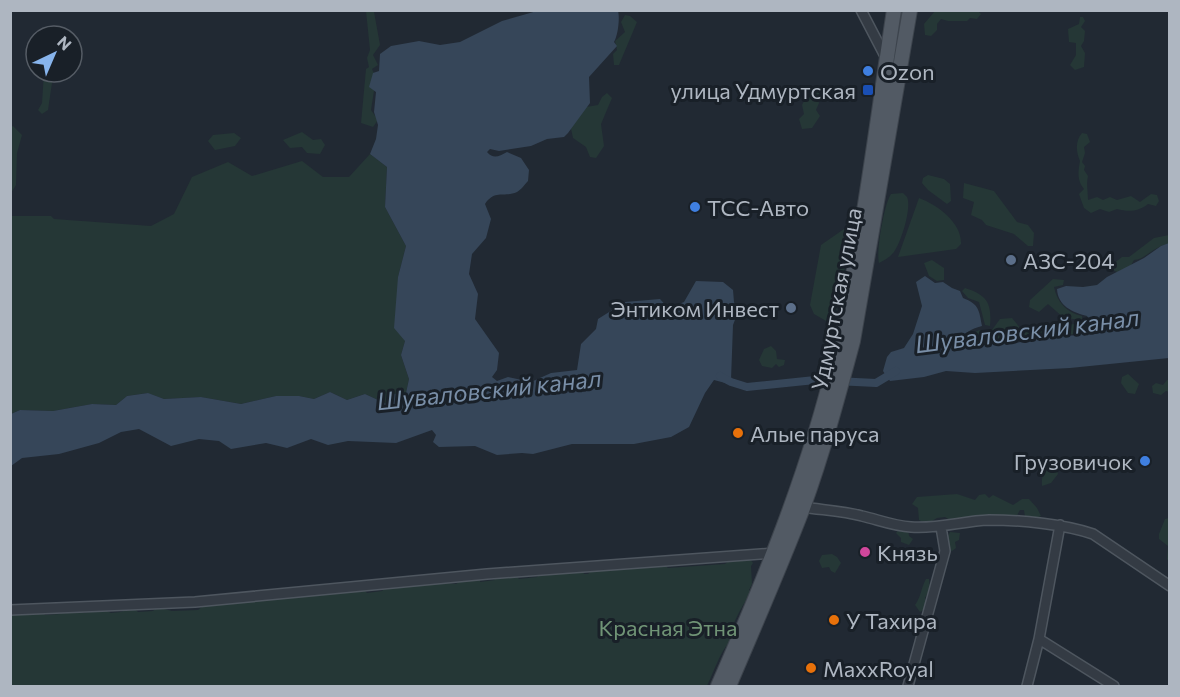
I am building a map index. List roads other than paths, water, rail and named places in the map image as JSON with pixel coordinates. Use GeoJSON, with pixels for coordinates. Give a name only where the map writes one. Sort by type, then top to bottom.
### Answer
{"type":"FeatureCollection","features":[{"type":"Feature","properties":{"kind":"main road","name":"Удмуртская улица"},"geometry":{"type":"LineString","coordinates":[[729,687],[803,507],[820,457],[840,364],[894,10]]}},
{"type":"Feature","properties":{"kind":"main road","name":"Удмуртская улица"},"geometry":{"type":"LineString","coordinates":[[840,364],[853,341],[910,10]]}},
{"type":"Feature","properties":{"kind":"main road","name":"Удмуртская улица"},"geometry":{"type":"LineString","coordinates":[[718,687],[775,553],[809,452],[832,395]]}},
{"type":"Feature","properties":{"kind":"street"},"geometry":{"type":"LineString","coordinates":[[861,10],[886,58]]}},
{"type":"Feature","properties":{"kind":"street"},"geometry":{"type":"LineString","coordinates":[[803,507],[912,527],[988,520],[1060,525],[1093,534],[1170,586]]}},
{"type":"Feature","properties":{"kind":"street"},"geometry":{"type":"LineString","coordinates":[[1027,687],[1039,639],[1060,525]]}},
{"type":"Feature","properties":{"kind":"street"},"geometry":{"type":"LineString","coordinates":[[908,687],[945,551],[941,526]]}},
{"type":"Feature","properties":{"kind":"street"},"geometry":{"type":"LineString","coordinates":[[10,610],[195,602],[487,574],[775,553]]}},
{"type":"Feature","properties":{"kind":"street"},"geometry":{"type":"LineString","coordinates":[[1039,639],[1114,687]]}},
{"type":"Feature","properties":{"kind":"water"},"geometry":{"type":"Polygon","coordinates":[[[537,11],[618,11],[617,35],[614,42],[617,46],[589,77],[590,103],[568,133],[564,137],[547,139],[531,146],[499,151],[490,149],[487,152],[494,157],[507,152],[521,158],[529,170],[528,181],[518,191],[512,194],[496,195],[485,204],[491,219],[486,238],[472,254],[469,274],[478,294],[475,319],[499,353],[497,370],[492,377],[497,381],[508,377],[531,382],[551,373],[577,370],[581,344],[596,329],[598,319],[625,302],[660,299],[668,308],[684,302],[696,281],[723,282],[733,290],[738,312],[733,325],[731,380],[729,384],[714,380],[705,393],[689,427],[671,437],[634,444],[572,444],[533,454],[497,455],[475,446],[439,447],[433,442],[436,435],[432,430],[396,443],[348,441],[328,445],[311,439],[287,448],[266,443],[231,449],[219,441],[199,439],[171,446],[139,429],[121,432],[99,443],[59,454],[22,458],[11,466],[11,414],[20,410],[53,411],[92,404],[116,405],[127,396],[148,393],[164,399],[201,397],[241,404],[276,396],[299,396],[314,399],[330,392],[347,400],[365,394],[387,404],[393,394],[406,393],[409,379],[401,355],[405,341],[394,328],[398,277],[406,246],[385,207],[387,167],[370,154],[378,125],[374,112],[376,92],[369,87],[373,73],[379,71],[380,54],[391,46],[419,41],[440,45],[460,42],[502,21],[537,11]]]}},
{"type":"Feature","properties":{"kind":"water"},"geometry":{"type":"Polygon","coordinates":[[[1169,243],[1169,358],[1070,368],[975,373],[946,371],[924,377],[890,381],[883,371],[891,352],[904,348],[913,334],[922,306],[916,282],[925,276],[935,283],[943,282],[960,291],[963,298],[977,308],[982,326],[963,336],[958,342],[961,346],[1000,342],[1007,338],[1016,343],[1038,338],[1079,335],[1089,331],[1093,326],[1087,316],[1063,304],[1057,289],[1066,286],[1097,285],[1107,277],[1169,243]]]}},
{"type":"Feature","properties":{"kind":"waterway","name":"Шуваловский канал"},"geometry":{"type":"LineString","coordinates":[[720,376],[747,387],[815,380],[876,383],[896,371]]}},
{"type":"Feature","properties":{"kind":"place","name":"Ozon"},"geometry":{"type":"Point","coordinates":[868,71]}},
{"type":"Feature","properties":{"kind":"place","name":"улица Удмуртская"},"geometry":{"type":"Point","coordinates":[868,90]}},
{"type":"Feature","properties":{"kind":"place","name":"ТСС-Авто"},"geometry":{"type":"Point","coordinates":[695,207]}},
{"type":"Feature","properties":{"kind":"place","name":"АЗС-204"},"geometry":{"type":"Point","coordinates":[1011,260]}},
{"type":"Feature","properties":{"kind":"place","name":"Энтиком Инвест"},"geometry":{"type":"Point","coordinates":[791,308]}},
{"type":"Feature","properties":{"kind":"place","name":"Алые паруса"},"geometry":{"type":"Point","coordinates":[738,433]}},
{"type":"Feature","properties":{"kind":"place","name":"Грузовичок"},"geometry":{"type":"Point","coordinates":[1145,461]}},
{"type":"Feature","properties":{"kind":"place","name":"Князь"},"geometry":{"type":"Point","coordinates":[865,552]}},
{"type":"Feature","properties":{"kind":"place","name":"У Тахира"},"geometry":{"type":"Point","coordinates":[834,620]}},
{"type":"Feature","properties":{"kind":"place","name":"MaxxRoyal"},"geometry":{"type":"Point","coordinates":[811,668]}},
{"type":"Feature","properties":{"kind":"park label","name":"Красная Этна"},"geometry":{"type":"Point","coordinates":[668,627]}}]}
